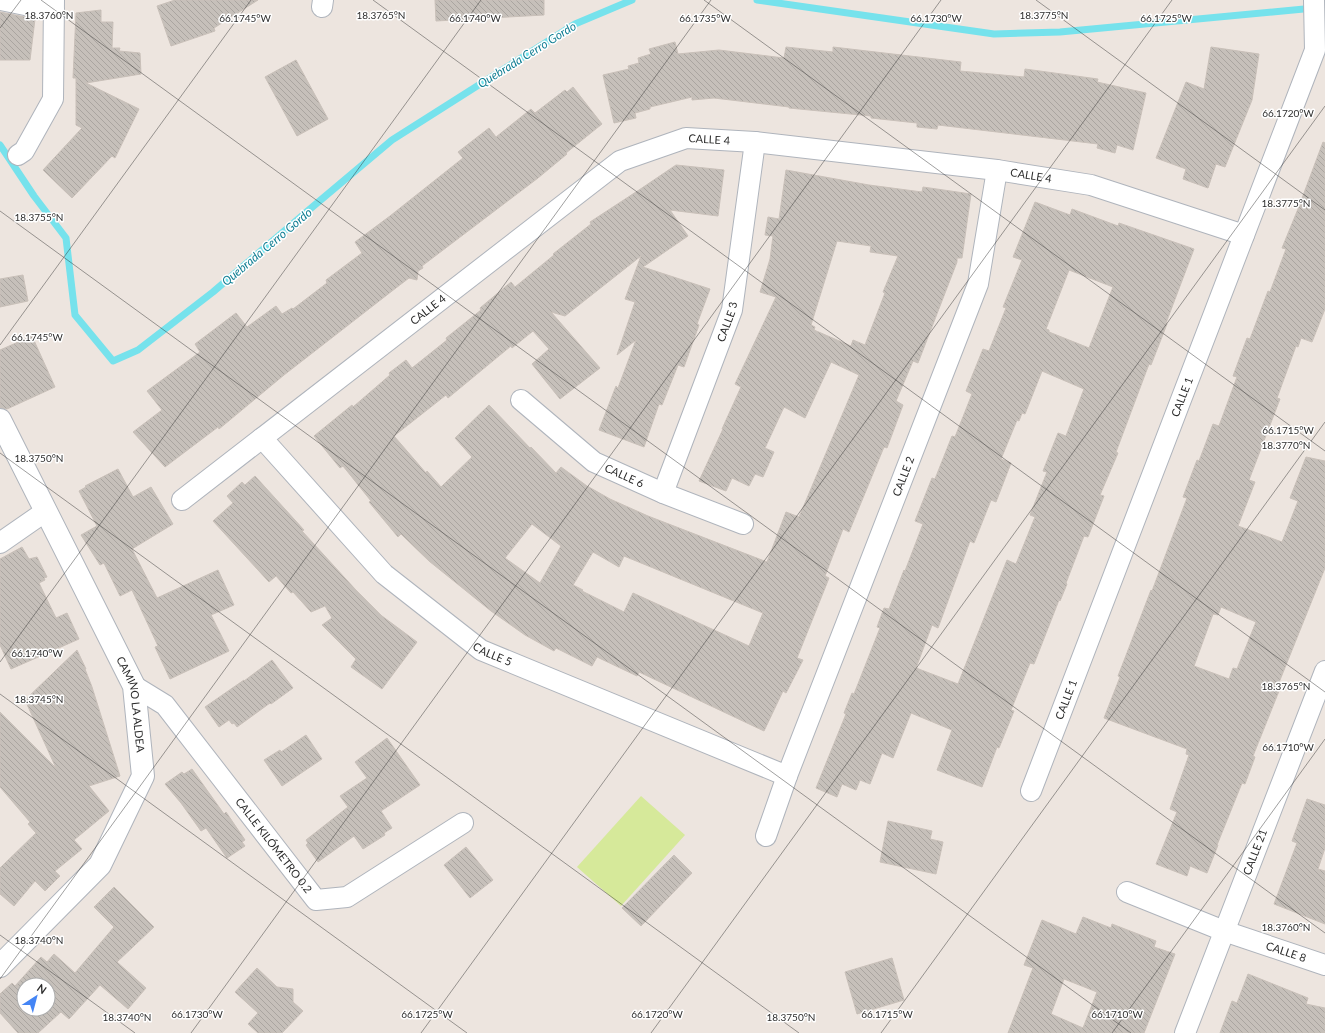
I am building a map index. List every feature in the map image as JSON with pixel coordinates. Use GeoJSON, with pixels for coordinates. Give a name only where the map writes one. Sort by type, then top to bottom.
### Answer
{"type":"FeatureCollection","features":[{"type":"Feature","properties":{"kind":"street"},"geometry":{"type":"LineString","coordinates":[[1,0],[54,6],[53,99],[24,150],[18,155]]}},
{"type":"Feature","properties":{"kind":"street","name":"CALLE 1"},"geometry":{"type":"LineString","coordinates":[[1031,791],[1244,235],[1320,50],[1314,0]]}},
{"type":"Feature","properties":{"kind":"street","name":"CALLE 4"},"geometry":{"type":"LineString","coordinates":[[182,500],[620,161],[686,138],[755,142],[997,170],[1091,185],[1244,235]]}},
{"type":"Feature","properties":{"kind":"street","name":"CALLE 3"},"geometry":{"type":"LineString","coordinates":[[663,493],[732,310],[755,142]]}},
{"type":"Feature","properties":{"kind":"street","name":"CALLE 2"},"geometry":{"type":"LineString","coordinates":[[766,836],[787,776],[978,284],[997,170]]}},
{"type":"Feature","properties":{"kind":"street","name":"CALLE 6"},"geometry":{"type":"LineString","coordinates":[[521,400],[594,462],[663,493],[743,524]]}},
{"type":"Feature","properties":{"kind":"street","name":"CAMINO LA ALDEA"},"geometry":{"type":"LineString","coordinates":[[0,420],[134,686],[143,776],[100,865],[0,966]]}},
{"type":"Feature","properties":{"kind":"street","name":"CALLE 5"},"geometry":{"type":"LineString","coordinates":[[262,438],[384,574],[481,650],[787,776]]}},
{"type":"Feature","properties":{"kind":"street"},"geometry":{"type":"LineString","coordinates":[[0,543],[46,511]]}},
{"type":"Feature","properties":{"kind":"street","name":"CALLE 21"},"geometry":{"type":"LineString","coordinates":[[1185,1033],[1325,671]]}},
{"type":"Feature","properties":{"kind":"street","name":"CALLE KILÓMETRO 0.2"},"geometry":{"type":"LineString","coordinates":[[134,686],[165,705],[316,900],[347,897],[463,823]]}},
{"type":"Feature","properties":{"kind":"street","name":"CALLE 8"},"geometry":{"type":"LineString","coordinates":[[1127,892],[1224,931],[1325,965]]}},
{"type":"Feature","properties":{"kind":"green space"},"geometry":{"type":"Polygon","coordinates":[[[641,796],[685,835],[621,906],[577,867],[641,796]]]}},
{"type":"Feature","properties":{"kind":"building"},"geometry":{"type":"Polygon","coordinates":[[[175,0],[258,0],[214,28],[215,31],[171,46],[157,6],[175,0]]]}},
{"type":"Feature","properties":{"kind":"building"},"geometry":{"type":"Polygon","coordinates":[[[435,0],[544,0],[544,15],[436,21],[435,0]]]}},
{"type":"Feature","properties":{"kind":"building"},"geometry":{"type":"Polygon","coordinates":[[[101,10],[101,22],[113,22],[112,48],[120,48],[119,51],[140,53],[141,74],[86,83],[139,109],[115,158],[112,156],[72,198],[43,170],[82,128],[76,125],[76,78],[73,78],[76,13],[101,10]]]}},
{"type":"Feature","properties":{"kind":"building"},"geometry":{"type":"Polygon","coordinates":[[[0,12],[35,19],[30,60],[0,60],[0,12]]]}},
{"type":"Feature","properties":{"kind":"building"},"geometry":{"type":"Polygon","coordinates":[[[675,42],[678,54],[719,50],[784,58],[786,47],[833,52],[833,47],[961,62],[960,71],[1024,77],[1025,69],[1098,79],[1097,82],[1146,93],[1133,150],[1117,145],[1115,153],[1097,148],[1098,144],[938,125],[937,129],[917,127],[917,123],[871,118],[871,116],[789,108],[714,98],[692,100],[692,97],[650,107],[650,109],[635,113],[636,118],[614,123],[603,75],[629,69],[628,66],[639,63],[638,58],[651,54],[649,49],[675,42]]]}},
{"type":"Feature","properties":{"kind":"building"},"geometry":{"type":"Polygon","coordinates":[[[1211,47],[1259,54],[1252,100],[1225,167],[1216,164],[1208,188],[1183,179],[1186,169],[1156,158],[1186,82],[1204,89],[1211,47]]]}},
{"type":"Feature","properties":{"kind":"building"},"geometry":{"type":"Polygon","coordinates":[[[296,60],[328,119],[297,136],[265,77],[296,60]]]}},
{"type":"Feature","properties":{"kind":"building"},"geometry":{"type":"Polygon","coordinates":[[[573,87],[602,124],[538,178],[422,266],[423,268],[418,271],[417,280],[409,278],[284,375],[219,429],[218,427],[165,467],[133,432],[162,410],[147,391],[200,352],[195,344],[236,313],[247,327],[276,306],[282,314],[292,308],[293,309],[327,283],[326,280],[362,253],[355,242],[463,158],[458,152],[489,128],[496,137],[531,109],[535,113],[565,90],[567,92],[573,87]]]}},
{"type":"Feature","properties":{"kind":"building"},"geometry":{"type":"Polygon","coordinates":[[[1323,142],[1325,143],[1325,309],[1312,342],[1301,338],[1298,347],[1296,346],[1277,398],[1280,399],[1249,480],[1255,482],[1238,526],[1282,542],[1298,501],[1290,498],[1306,457],[1325,461],[1325,568],[1278,685],[1281,686],[1253,756],[1255,757],[1245,784],[1242,783],[1207,873],[1190,866],[1187,876],[1156,864],[1177,812],[1170,809],[1189,755],[1186,754],[1187,749],[1104,718],[1120,677],[1118,676],[1187,498],[1183,497],[1197,460],[1199,461],[1213,424],[1219,426],[1237,377],[1233,376],[1247,338],[1250,339],[1268,291],[1270,292],[1286,249],[1282,248],[1323,142]],[[1221,607],[1218,615],[1213,614],[1194,666],[1229,679],[1233,668],[1237,669],[1256,622],[1221,607]]]}},
{"type":"Feature","properties":{"kind":"building"},"geometry":{"type":"Polygon","coordinates":[[[676,165],[724,170],[718,216],[670,210],[688,236],[643,267],[710,289],[697,324],[699,325],[684,367],[678,365],[662,405],[659,404],[644,447],[599,430],[616,386],[618,388],[636,340],[617,355],[635,302],[625,299],[641,256],[565,316],[551,312],[600,368],[560,399],[532,364],[549,349],[533,331],[512,348],[511,346],[448,398],[446,395],[394,436],[426,473],[427,471],[441,487],[472,457],[455,438],[489,405],[556,473],[561,467],[587,486],[610,499],[648,516],[767,562],[786,512],[799,517],[859,375],[831,362],[805,418],[784,407],[765,448],[774,452],[763,477],[755,474],[749,486],[732,478],[726,491],[699,481],[741,387],[735,384],[776,297],[760,292],[770,259],[773,236],[765,235],[768,217],[779,219],[786,170],[869,185],[922,192],[923,187],[971,194],[962,258],[957,258],[957,262],[918,363],[913,361],[896,401],[903,405],[887,448],[884,447],[849,532],[843,529],[825,576],[829,578],[797,658],[803,660],[786,693],[783,691],[764,731],[639,672],[637,676],[597,657],[592,666],[556,648],[554,651],[525,635],[491,611],[429,561],[401,534],[398,537],[369,502],[371,501],[343,466],[340,468],[314,436],[352,405],[353,407],[390,375],[389,373],[406,360],[412,368],[447,340],[446,338],[481,310],[480,308],[511,282],[515,287],[591,224],[590,222],[676,165]],[[837,241],[811,325],[815,327],[814,330],[851,346],[853,340],[865,345],[885,293],[883,292],[898,256],[870,252],[871,246],[837,241]],[[532,524],[505,558],[540,583],[561,546],[532,524]],[[593,552],[573,585],[624,612],[633,593],[749,646],[763,613],[624,556],[619,567],[593,552]]]}},
{"type":"Feature","properties":{"kind":"building"},"geometry":{"type":"Polygon","coordinates":[[[1035,202],[1070,215],[1072,209],[1118,226],[1119,223],[1194,249],[1166,323],[1167,324],[1151,365],[1149,364],[1116,452],[1118,453],[1100,495],[1104,496],[1088,537],[1084,536],[1066,583],[1067,584],[1060,601],[1059,600],[1034,664],[1030,663],[1011,710],[1014,711],[999,748],[997,747],[982,787],[937,770],[952,730],[911,713],[893,758],[882,753],[870,784],[860,780],[856,790],[842,784],[837,797],[816,788],[846,714],[844,713],[852,693],[854,694],[880,628],[877,627],[884,608],[889,609],[923,524],[915,521],[932,478],[935,479],[952,436],[955,437],[972,394],[966,391],[983,349],[989,351],[1006,308],[1003,307],[1022,260],[1013,257],[1035,202]],[[1069,270],[1046,329],[1049,330],[1049,332],[1089,348],[1113,287],[1069,270]],[[1042,371],[1025,414],[1022,413],[1019,421],[1017,420],[1001,459],[1011,463],[996,502],[991,500],[974,543],[970,541],[938,628],[932,625],[916,668],[958,684],[1007,560],[1016,564],[1035,517],[1030,515],[1047,472],[1043,471],[1058,433],[1066,436],[1084,389],[1042,371]]]}},
{"type":"Feature","properties":{"kind":"building"},"geometry":{"type":"Polygon","coordinates":[[[23,275],[28,301],[0,307],[0,279],[23,275]]]}},
{"type":"Feature","properties":{"kind":"building"},"geometry":{"type":"Polygon","coordinates":[[[32,336],[55,387],[7,409],[0,408],[0,350],[32,336]]]}},
{"type":"Feature","properties":{"kind":"building"},"geometry":{"type":"Polygon","coordinates":[[[118,469],[133,497],[151,487],[173,524],[132,549],[157,598],[218,570],[234,605],[211,615],[229,651],[170,679],[155,647],[158,646],[132,590],[120,596],[104,563],[100,565],[81,535],[97,526],[79,491],[86,487],[85,486],[118,469]]]}},
{"type":"Feature","properties":{"kind":"building"},"geometry":{"type":"Polygon","coordinates":[[[255,476],[304,530],[302,531],[355,589],[382,616],[417,642],[382,689],[351,667],[356,659],[322,625],[332,618],[325,606],[311,612],[276,576],[269,582],[213,521],[233,503],[227,496],[242,482],[245,485],[255,476]]]}},
{"type":"Feature","properties":{"kind":"building"},"geometry":{"type":"Polygon","coordinates":[[[22,547],[29,559],[37,557],[47,577],[39,583],[56,618],[67,613],[79,639],[11,669],[0,645],[0,559],[22,547]]]}},
{"type":"Feature","properties":{"kind":"building"},"geometry":{"type":"Polygon","coordinates":[[[77,650],[86,669],[120,776],[89,786],[109,811],[74,840],[82,849],[55,871],[60,876],[45,891],[35,881],[14,906],[0,894],[0,868],[36,833],[28,824],[30,822],[0,787],[0,712],[56,768],[25,700],[77,650]]]}},
{"type":"Feature","properties":{"kind":"building"},"geometry":{"type":"Polygon","coordinates":[[[272,660],[293,688],[237,727],[229,720],[219,727],[205,707],[272,660]]]}},
{"type":"Feature","properties":{"kind":"building"},"geometry":{"type":"Polygon","coordinates":[[[306,735],[322,759],[282,786],[264,760],[280,750],[281,752],[306,735]]]}},
{"type":"Feature","properties":{"kind":"building"},"geometry":{"type":"Polygon","coordinates":[[[387,738],[420,785],[381,811],[392,828],[384,833],[385,835],[363,849],[354,836],[318,862],[306,845],[308,843],[306,840],[348,807],[340,796],[367,778],[355,762],[387,738]]]}},
{"type":"Feature","properties":{"kind":"building"},"geometry":{"type":"Polygon","coordinates":[[[192,769],[224,814],[226,812],[245,840],[242,842],[245,846],[227,858],[206,828],[201,831],[165,784],[182,772],[184,774],[192,769]]]}},
{"type":"Feature","properties":{"kind":"building"},"geometry":{"type":"Polygon","coordinates":[[[1307,799],[1325,805],[1325,848],[1318,869],[1325,871],[1325,924],[1274,904],[1297,843],[1292,841],[1307,799]]]}},
{"type":"Feature","properties":{"kind":"building"},"geometry":{"type":"Polygon","coordinates":[[[888,821],[932,831],[930,839],[943,842],[936,874],[880,862],[888,821]]]}},
{"type":"Feature","properties":{"kind":"building"},"geometry":{"type":"Polygon","coordinates":[[[466,847],[493,880],[470,898],[444,865],[466,847]]]}},
{"type":"Feature","properties":{"kind":"building"},"geometry":{"type":"Polygon","coordinates":[[[674,855],[692,873],[641,926],[622,908],[674,855]]]}},
{"type":"Feature","properties":{"kind":"building"},"geometry":{"type":"Polygon","coordinates":[[[114,887],[154,927],[117,962],[146,988],[128,1009],[100,985],[69,1019],[61,1012],[56,1017],[56,977],[23,977],[41,957],[47,962],[54,954],[75,973],[114,927],[94,907],[114,887]]]}},
{"type":"Feature","properties":{"kind":"building"},"geometry":{"type":"Polygon","coordinates":[[[1083,917],[1111,928],[1112,924],[1156,941],[1154,947],[1175,954],[1144,1033],[1008,1033],[1033,968],[1024,965],[1042,920],[1076,934],[1083,917]],[[1064,979],[1051,1014],[1083,1028],[1097,992],[1064,979]]]}},
{"type":"Feature","properties":{"kind":"building"},"geometry":{"type":"Polygon","coordinates":[[[892,958],[904,1000],[857,1014],[845,972],[892,958]]]}},
{"type":"Feature","properties":{"kind":"building"},"geometry":{"type":"Polygon","coordinates":[[[257,968],[277,987],[293,989],[293,1002],[303,1011],[282,1033],[258,1033],[248,1024],[258,1013],[235,992],[257,968]]]}},
{"type":"Feature","properties":{"kind":"building"},"geometry":{"type":"Polygon","coordinates":[[[1248,974],[1308,998],[1306,1004],[1325,1008],[1325,1033],[1220,1033],[1232,1001],[1237,1003],[1248,974]]]}},
{"type":"Feature","properties":{"kind":"building"},"geometry":{"type":"Polygon","coordinates":[[[12,983],[15,986],[16,985],[16,1017],[56,1017],[38,1033],[18,1033],[0,1013],[0,994],[12,983]]]}},
{"type":"Feature","properties":{"kind":"waterway","name":"Quebrada Cerro Gordo"},"geometry":{"type":"LineString","coordinates":[[0,145],[34,196],[66,238],[75,315],[113,361],[138,350],[213,292],[392,140],[575,24],[632,0]]}},
{"type":"Feature","properties":{"kind":"waterway","name":"Quebrada Cerro Gordo"},"geometry":{"type":"LineString","coordinates":[[757,0],[994,34],[1060,32],[1325,7]]}}]}
